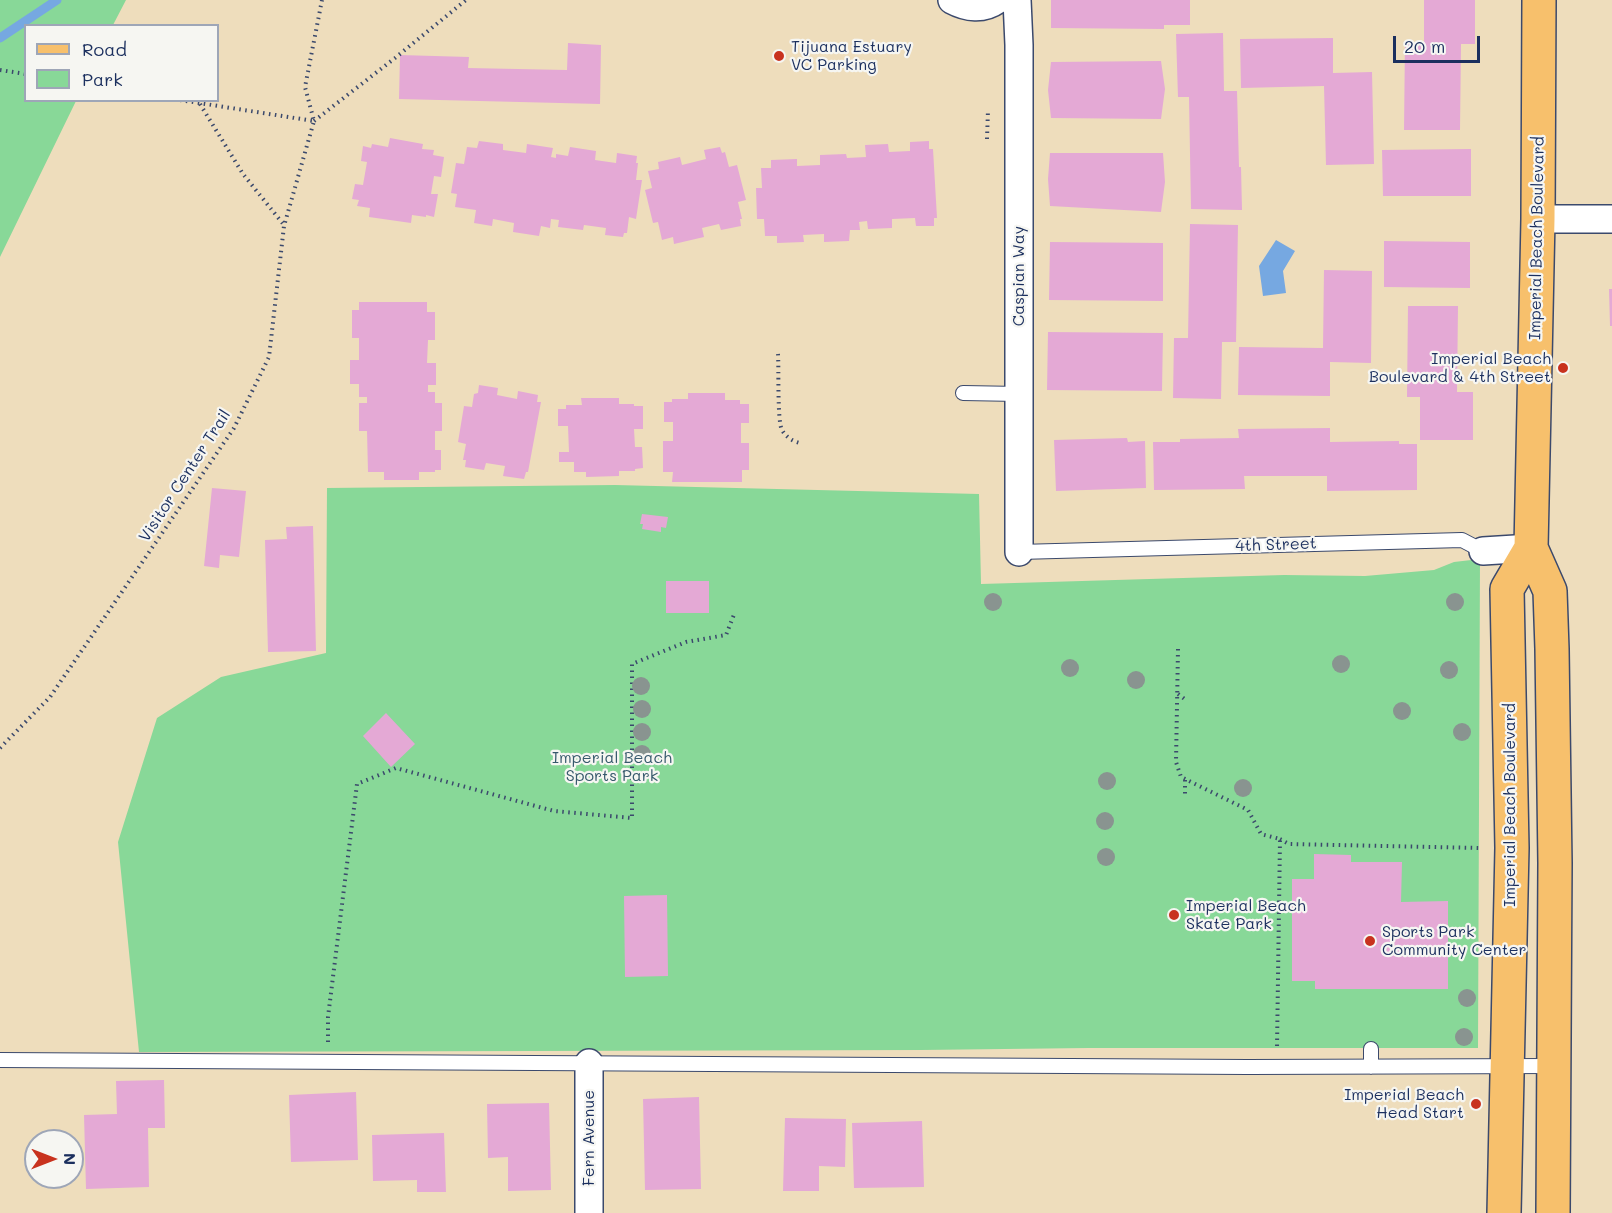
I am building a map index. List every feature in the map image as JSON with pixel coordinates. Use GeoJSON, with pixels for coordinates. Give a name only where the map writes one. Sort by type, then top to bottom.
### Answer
{"type":"FeatureCollection","features":[{"type":"Feature","properties":{"kind":"main road","name":"Imperial Beach Boulevard"},"geometry":{"type":"LineString","coordinates":[[1539,0],[1538,219],[1531,548],[1550,591],[1555,863],[1553,1213]]}},
{"type":"Feature","properties":{"kind":"main road","name":"Imperial Beach Boulevard"},"geometry":{"type":"LineString","coordinates":[[1504,1213],[1512,848],[1507,589],[1531,548]]}},
{"type":"Feature","properties":{"kind":"street"},"geometry":{"type":"LineString","coordinates":[[952,0],[966,6],[980,7],[997,0]]}},
{"type":"Feature","properties":{"kind":"street","name":"Caspian Way"},"geometry":{"type":"LineString","coordinates":[[1017,0],[1019,45],[1019,552]]}},
{"type":"Feature","properties":{"kind":"street"},"geometry":{"type":"LineString","coordinates":[[1538,219],[1612,219]]}},
{"type":"Feature","properties":{"kind":"street","name":"4th Street"},"geometry":{"type":"LineString","coordinates":[[1483,550],[1531,548]]}},
{"type":"Feature","properties":{"kind":"street","name":"Fern Avenue"},"geometry":{"type":"LineString","coordinates":[[589,1063],[589,1213]]}},
{"type":"Feature","properties":{"kind":"lane"},"geometry":{"type":"LineString","coordinates":[[963,393],[1019,394]]}},
{"type":"Feature","properties":{"kind":"lane","name":"4th Street"},"geometry":{"type":"LineString","coordinates":[[1019,552],[1462,540],[1483,550]]}},
{"type":"Feature","properties":{"kind":"lane"},"geometry":{"type":"LineString","coordinates":[[1371,1049],[1371,1067]]}},
{"type":"Feature","properties":{"kind":"lane"},"geometry":{"type":"LineString","coordinates":[[0,1060],[1277,1067],[1553,1066]]}},
{"type":"Feature","properties":{"kind":"path"},"geometry":{"type":"LineString","coordinates":[[314,121],[305,87],[322,0]]}},
{"type":"Feature","properties":{"kind":"path"},"geometry":{"type":"LineString","coordinates":[[190,102],[314,121],[466,0]]}},
{"type":"Feature","properties":{"kind":"path"},"geometry":{"type":"LineString","coordinates":[[0,70],[24,74]]}},
{"type":"Feature","properties":{"kind":"path"},"geometry":{"type":"LineString","coordinates":[[200,104],[243,174],[284,226]]}},
{"type":"Feature","properties":{"kind":"path","name":"Visitor Center Trail"},"geometry":{"type":"LineString","coordinates":[[0,748],[50,697],[234,428],[269,357],[284,226],[314,121]]}},
{"type":"Feature","properties":{"kind":"path"},"geometry":{"type":"LineString","coordinates":[[778,354],[780,427],[789,438],[800,443]]}},
{"type":"Feature","properties":{"kind":"path"},"geometry":{"type":"LineString","coordinates":[[325,1062],[328,1050],[328,1017],[357,784],[396,768],[554,811],[632,818],[632,664],[686,642],[726,635],[735,612]]}},
{"type":"Feature","properties":{"kind":"path"},"geometry":{"type":"LineString","coordinates":[[1178,649],[1176,762],[1181,777],[1248,810],[1261,834],[1289,844],[1483,848]]}},
{"type":"Feature","properties":{"kind":"path"},"geometry":{"type":"LineString","coordinates":[[1178,694],[1186,699]]}},
{"type":"Feature","properties":{"kind":"path"},"geometry":{"type":"LineString","coordinates":[[1185,780],[1185,794]]}},
{"type":"Feature","properties":{"kind":"path"},"geometry":{"type":"LineString","coordinates":[[1277,1067],[1280,839]]}},
{"type":"Feature","properties":{"kind":"green space"},"geometry":{"type":"Polygon","coordinates":[[[0,0],[126,0],[114,24],[24,24],[24,102],[76,102],[0,257],[0,0]]]}},
{"type":"Feature","properties":{"kind":"green space","name":"Imperial Beach Sports Park"},"geometry":{"type":"Polygon","coordinates":[[[615,485],[979,494],[981,584],[1284,575],[1365,576],[1434,570],[1454,562],[1480,559],[1478,1048],[139,1052],[118,842],[157,718],[221,677],[326,653],[327,488],[615,485]]]}},
{"type":"Feature","properties":{"kind":"water"},"geometry":{"type":"Polygon","coordinates":[[[1276,240],[1295,251],[1283,271],[1286,293],[1263,296],[1259,266],[1276,240]]]}},
{"type":"Feature","properties":{"kind":"building"},"geometry":{"type":"Polygon","coordinates":[[[1051,0],[1190,0],[1190,25],[1164,25],[1164,29],[1051,28],[1051,0]]]}},
{"type":"Feature","properties":{"kind":"building"},"geometry":{"type":"Polygon","coordinates":[[[1424,0],[1475,0],[1475,44],[1461,44],[1460,130],[1404,130],[1405,42],[1424,42],[1424,0]]]}},
{"type":"Feature","properties":{"kind":"building"},"geometry":{"type":"Polygon","coordinates":[[[1223,33],[1224,91],[1237,91],[1242,210],[1191,209],[1189,97],[1178,97],[1176,34],[1223,33]]]}},
{"type":"Feature","properties":{"kind":"building"},"geometry":{"type":"Polygon","coordinates":[[[1333,38],[1333,73],[1372,72],[1374,164],[1326,165],[1324,86],[1241,88],[1240,39],[1333,38]]]}},
{"type":"Feature","properties":{"kind":"building"},"geometry":{"type":"Polygon","coordinates":[[[568,43],[601,45],[600,104],[399,99],[400,55],[469,57],[468,68],[567,70],[568,43]]]}},
{"type":"Feature","properties":{"kind":"building"},"geometry":{"type":"Polygon","coordinates":[[[1161,61],[1165,89],[1161,119],[1051,118],[1048,90],[1051,62],[1161,61]]]}},
{"type":"Feature","properties":{"kind":"building"},"geometry":{"type":"Polygon","coordinates":[[[390,138],[423,144],[422,149],[434,150],[433,155],[444,157],[441,177],[434,176],[431,194],[438,194],[434,217],[412,215],[411,223],[369,217],[370,208],[357,206],[359,200],[352,199],[355,184],[363,185],[367,162],[361,161],[363,146],[371,148],[372,144],[388,147],[390,138]]]}},
{"type":"Feature","properties":{"kind":"building"},"geometry":{"type":"Polygon","coordinates":[[[479,141],[503,144],[503,150],[526,153],[527,144],[553,148],[551,157],[556,158],[556,154],[568,156],[570,147],[596,151],[595,160],[616,163],[617,153],[637,156],[636,180],[642,180],[636,219],[629,217],[627,233],[624,233],[623,237],[605,235],[606,228],[584,225],[583,230],[558,227],[559,220],[551,219],[550,228],[541,226],[539,236],[513,232],[514,223],[493,219],[492,226],[474,223],[476,210],[455,207],[457,194],[451,193],[456,163],[464,164],[467,147],[477,148],[479,141]]]}},
{"type":"Feature","properties":{"kind":"building"},"geometry":{"type":"Polygon","coordinates":[[[929,141],[929,149],[933,149],[937,218],[934,218],[934,226],[916,226],[915,218],[892,219],[892,228],[868,229],[867,221],[859,222],[860,230],[850,230],[849,241],[824,242],[824,234],[803,235],[804,242],[777,243],[777,236],[765,236],[764,219],[757,219],[756,188],[762,188],[761,168],[771,168],[771,160],[797,159],[797,166],[820,165],[820,155],[846,154],[847,158],[866,157],[865,145],[888,144],[889,152],[910,151],[910,142],[929,141]]]}},
{"type":"Feature","properties":{"kind":"building"},"geometry":{"type":"Polygon","coordinates":[[[720,147],[722,153],[725,152],[729,167],[737,165],[746,200],[738,202],[742,219],[740,219],[741,226],[721,230],[719,224],[702,228],[704,237],[674,244],[673,237],[662,240],[658,222],[653,223],[645,190],[652,188],[648,171],[659,169],[658,162],[680,157],[682,165],[706,159],[704,150],[720,147]]]}},
{"type":"Feature","properties":{"kind":"building"},"geometry":{"type":"Polygon","coordinates":[[[1471,149],[1471,196],[1383,196],[1382,150],[1471,149]]]}},
{"type":"Feature","properties":{"kind":"building"},"geometry":{"type":"Polygon","coordinates":[[[1050,153],[1163,153],[1165,182],[1161,212],[1050,206],[1048,179],[1050,153]]]}},
{"type":"Feature","properties":{"kind":"building"},"geometry":{"type":"Polygon","coordinates":[[[1190,224],[1238,225],[1236,342],[1222,342],[1221,399],[1173,398],[1174,338],[1188,338],[1190,224]]]}},
{"type":"Feature","properties":{"kind":"building"},"geometry":{"type":"Polygon","coordinates":[[[1384,241],[1470,242],[1470,288],[1384,287],[1384,241]]]}},
{"type":"Feature","properties":{"kind":"building"},"geometry":{"type":"Polygon","coordinates":[[[1050,242],[1163,243],[1163,301],[1049,300],[1050,242]]]}},
{"type":"Feature","properties":{"kind":"building"},"geometry":{"type":"Polygon","coordinates":[[[1324,270],[1372,271],[1371,363],[1330,362],[1330,396],[1238,395],[1239,347],[1323,348],[1324,270]]]}},
{"type":"Feature","properties":{"kind":"building"},"geometry":{"type":"Polygon","coordinates":[[[1609,289],[1612,289],[1612,326],[1610,326],[1609,289]]]}},
{"type":"Feature","properties":{"kind":"building"},"geometry":{"type":"Polygon","coordinates":[[[359,302],[427,302],[427,312],[435,312],[435,340],[428,340],[427,363],[436,363],[436,385],[428,385],[428,392],[435,392],[435,403],[442,403],[442,431],[435,431],[435,450],[441,450],[441,470],[419,472],[419,480],[384,480],[384,472],[368,472],[367,431],[359,431],[359,403],[367,403],[367,397],[359,397],[359,384],[350,384],[350,360],[359,360],[359,338],[352,338],[352,310],[359,310],[359,302]]]}},
{"type":"Feature","properties":{"kind":"building"},"geometry":{"type":"Polygon","coordinates":[[[1408,306],[1458,306],[1457,392],[1473,392],[1473,440],[1420,440],[1420,397],[1407,397],[1408,306]]]}},
{"type":"Feature","properties":{"kind":"building"},"geometry":{"type":"Polygon","coordinates":[[[1048,332],[1163,333],[1162,391],[1047,390],[1048,332]]]}},
{"type":"Feature","properties":{"kind":"building"},"geometry":{"type":"Polygon","coordinates":[[[479,385],[498,388],[497,395],[517,399],[518,391],[538,395],[537,402],[541,402],[528,472],[524,479],[503,476],[505,466],[486,463],[484,470],[465,467],[466,460],[463,460],[466,444],[458,442],[464,406],[472,407],[474,394],[478,393],[479,385]]]}},
{"type":"Feature","properties":{"kind":"building"},"geometry":{"type":"Polygon","coordinates":[[[688,393],[725,393],[725,400],[740,400],[740,404],[749,404],[749,423],[741,423],[741,443],[749,443],[749,470],[742,470],[742,482],[672,482],[673,472],[663,472],[663,441],[673,441],[673,422],[664,422],[664,402],[672,402],[672,399],[688,399],[688,393]]]}},
{"type":"Feature","properties":{"kind":"building"},"geometry":{"type":"Polygon","coordinates":[[[581,398],[619,398],[619,404],[643,406],[643,429],[634,429],[635,447],[642,447],[643,468],[635,469],[635,471],[619,471],[619,476],[586,477],[586,472],[574,472],[574,462],[559,462],[559,452],[569,452],[568,426],[558,426],[558,409],[566,409],[566,405],[582,405],[581,398]]]}},
{"type":"Feature","properties":{"kind":"building"},"geometry":{"type":"Polygon","coordinates":[[[1330,428],[1330,442],[1399,441],[1399,444],[1417,444],[1417,490],[1327,491],[1327,476],[1244,476],[1245,489],[1154,490],[1153,442],[1239,438],[1238,429],[1330,428]]]}},
{"type":"Feature","properties":{"kind":"building"},"geometry":{"type":"Polygon","coordinates":[[[1127,438],[1128,442],[1145,441],[1146,488],[1056,491],[1054,440],[1127,438]]]}},
{"type":"Feature","properties":{"kind":"building"},"geometry":{"type":"Polygon","coordinates":[[[212,488],[246,491],[239,557],[220,555],[219,568],[204,566],[212,488]]]}},
{"type":"Feature","properties":{"kind":"building"},"geometry":{"type":"Polygon","coordinates":[[[642,514],[668,517],[666,528],[661,527],[661,532],[642,529],[643,524],[640,524],[642,514]]]}},
{"type":"Feature","properties":{"kind":"building"},"geometry":{"type":"Polygon","coordinates":[[[313,526],[316,651],[268,652],[265,540],[287,539],[286,527],[313,526]]]}},
{"type":"Feature","properties":{"kind":"building"},"geometry":{"type":"Polygon","coordinates":[[[666,581],[709,581],[709,613],[666,613],[666,581]]]}},
{"type":"Feature","properties":{"kind":"building"},"geometry":{"type":"Polygon","coordinates":[[[386,713],[415,744],[391,767],[363,736],[386,713]]]}},
{"type":"Feature","properties":{"kind":"building","name":"Sports Park Community Center"},"geometry":{"type":"Polygon","coordinates":[[[1314,854],[1351,855],[1351,862],[1402,862],[1401,902],[1448,901],[1448,989],[1315,989],[1315,981],[1292,981],[1292,879],[1314,879],[1314,854]]]}},
{"type":"Feature","properties":{"kind":"building"},"geometry":{"type":"Polygon","coordinates":[[[667,895],[668,976],[625,977],[624,896],[667,895]]]}},
{"type":"Feature","properties":{"kind":"building"},"geometry":{"type":"Polygon","coordinates":[[[164,1080],[165,1128],[148,1128],[149,1187],[86,1189],[84,1115],[117,1114],[116,1081],[164,1080]]]}},
{"type":"Feature","properties":{"kind":"building"},"geometry":{"type":"Polygon","coordinates":[[[356,1092],[358,1160],[291,1162],[289,1095],[356,1092]]]}},
{"type":"Feature","properties":{"kind":"building"},"geometry":{"type":"Polygon","coordinates":[[[699,1097],[701,1189],[645,1190],[643,1099],[699,1097]]]}},
{"type":"Feature","properties":{"kind":"building"},"geometry":{"type":"Polygon","coordinates":[[[549,1103],[551,1190],[508,1191],[508,1157],[488,1158],[487,1104],[549,1103]]]}},
{"type":"Feature","properties":{"kind":"building"},"geometry":{"type":"Polygon","coordinates":[[[785,1118],[846,1119],[845,1167],[819,1166],[819,1191],[783,1191],[785,1118]]]}},
{"type":"Feature","properties":{"kind":"building"},"geometry":{"type":"Polygon","coordinates":[[[922,1121],[924,1187],[854,1188],[852,1123],[922,1121]]]}},
{"type":"Feature","properties":{"kind":"building"},"geometry":{"type":"Polygon","coordinates":[[[444,1133],[446,1192],[417,1192],[417,1180],[373,1181],[372,1135],[444,1133]]]}},
{"type":"Feature","properties":{"kind":"waterway"},"geometry":{"type":"LineString","coordinates":[[0,38],[57,0]]}},
{"type":"Feature","properties":{"kind":"place","name":"Tijuana Estuary VC Parking"},"geometry":{"type":"Point","coordinates":[779,56]}},
{"type":"Feature","properties":{"kind":"place","name":"Imperial Beach Boulevard & 4th Street"},"geometry":{"type":"Point","coordinates":[1563,368]}},
{"type":"Feature","properties":{"kind":"place","name":"Imperial Beach Skate Park"},"geometry":{"type":"Point","coordinates":[1174,915]}},
{"type":"Feature","properties":{"kind":"place","name":"Sports Park Community Center"},"geometry":{"type":"Point","coordinates":[1370,941]}},
{"type":"Feature","properties":{"kind":"place","name":"Imperial Beach Head Start"},"geometry":{"type":"Point","coordinates":[1476,1104]}}]}
